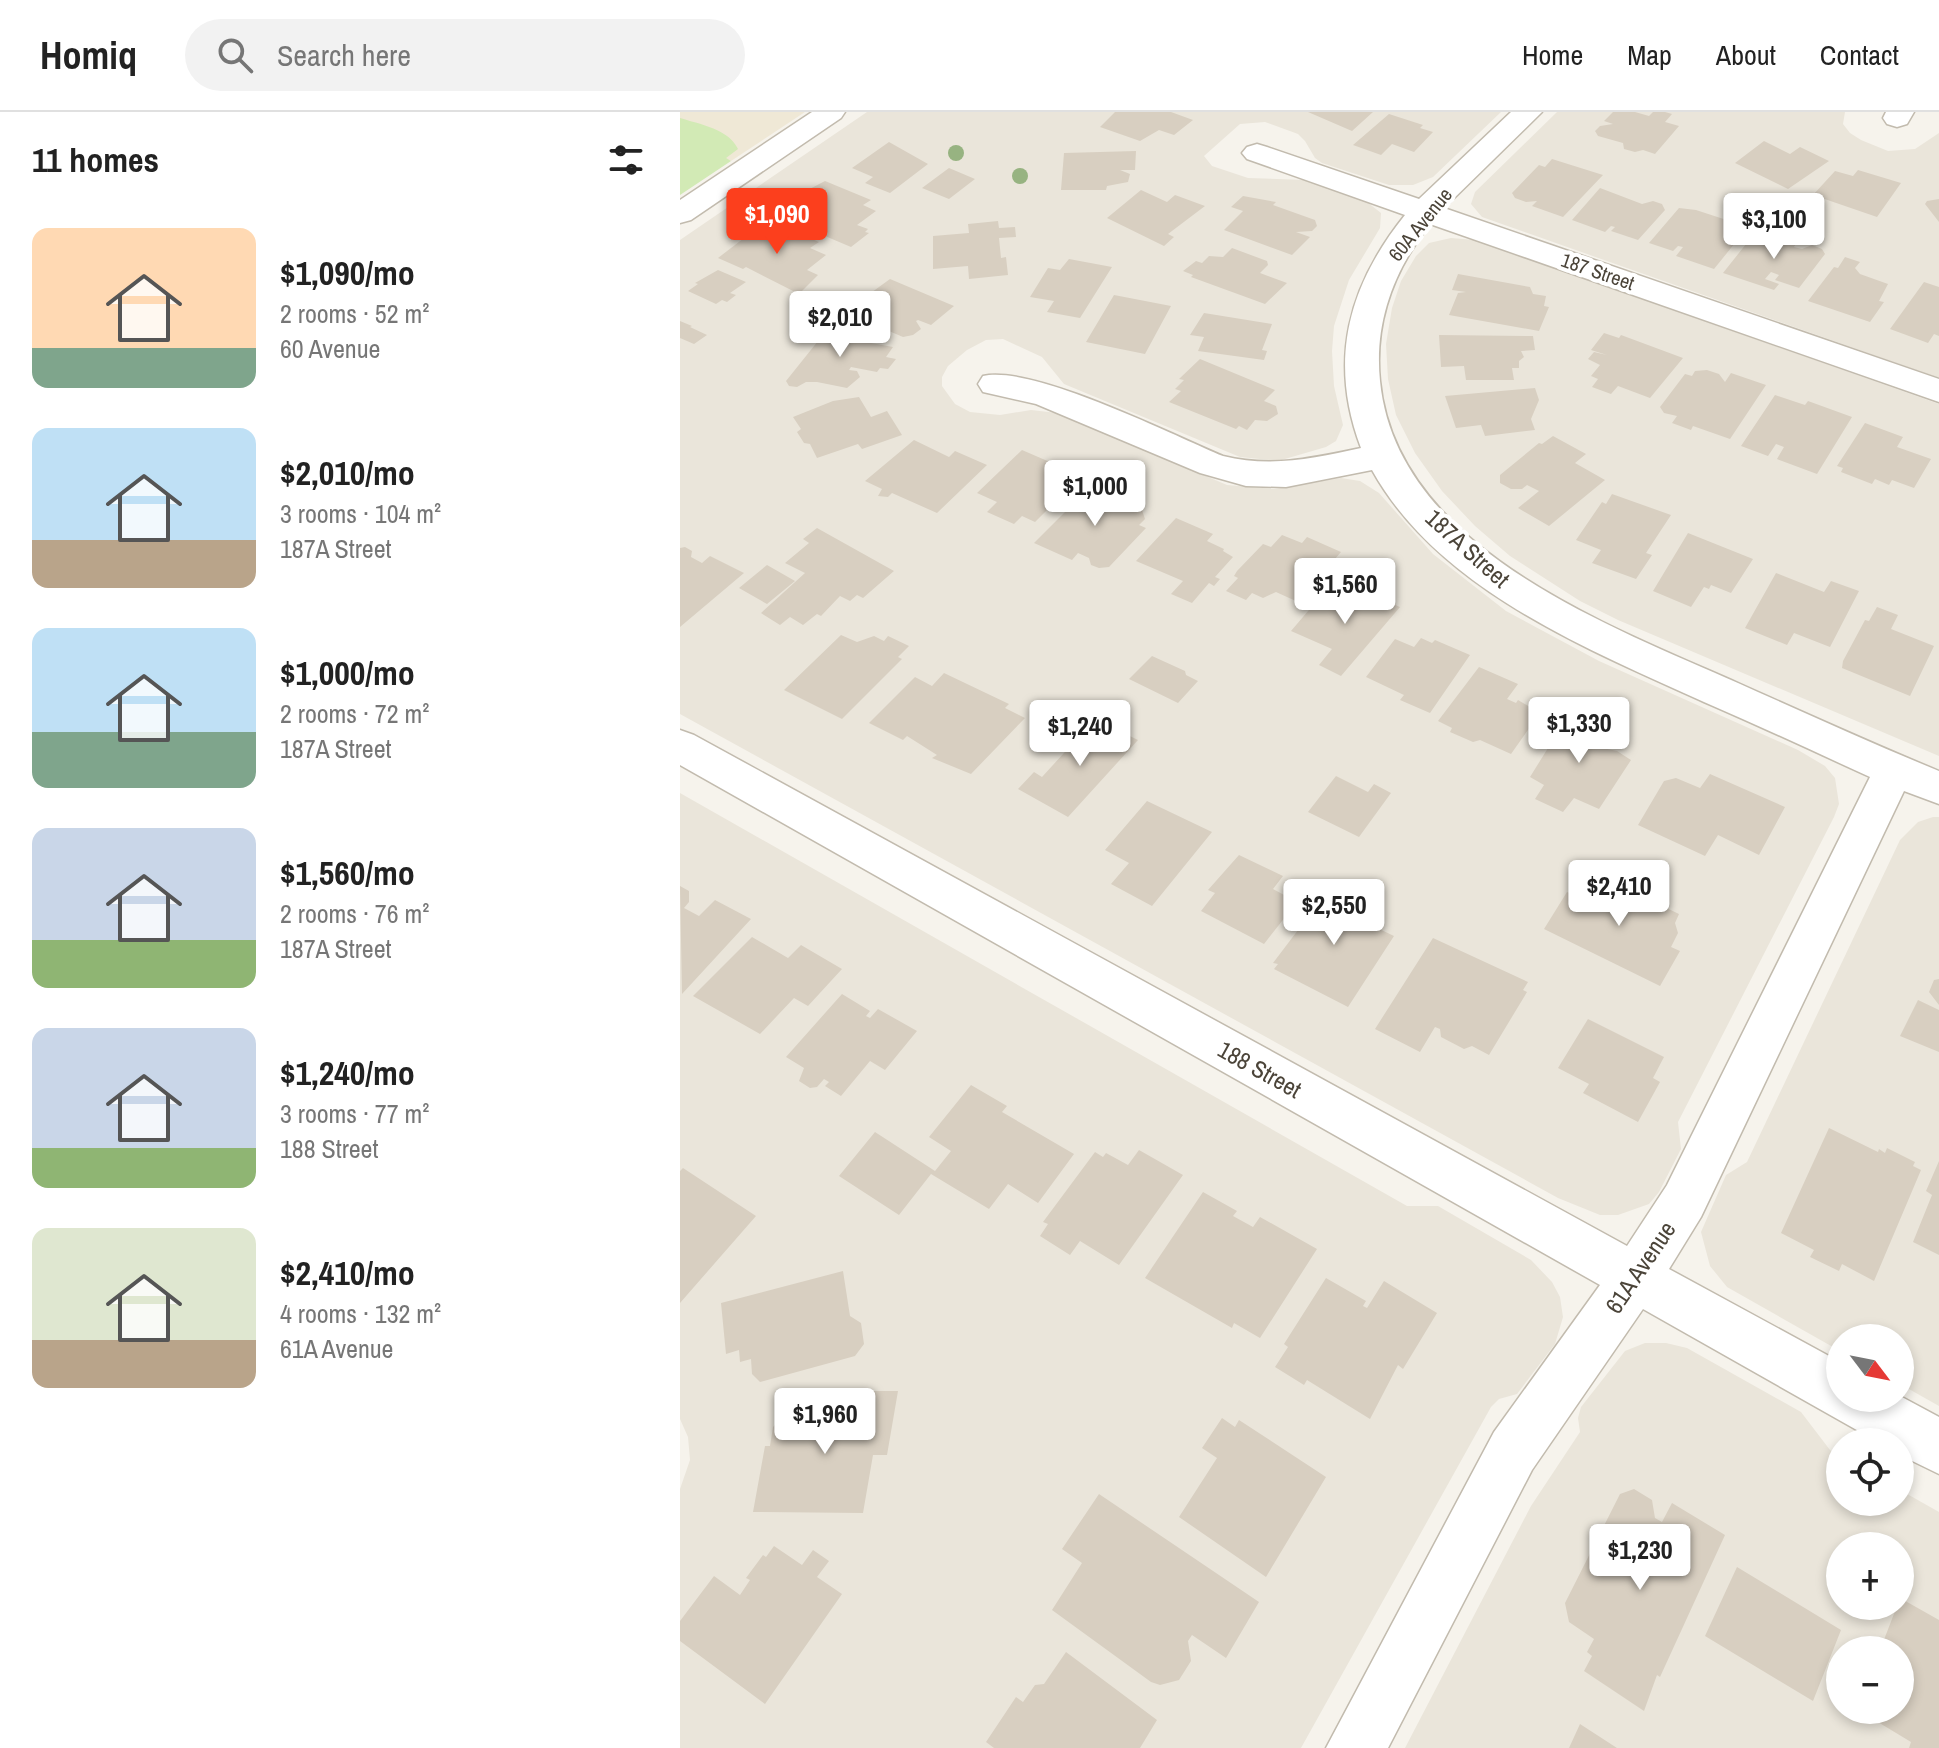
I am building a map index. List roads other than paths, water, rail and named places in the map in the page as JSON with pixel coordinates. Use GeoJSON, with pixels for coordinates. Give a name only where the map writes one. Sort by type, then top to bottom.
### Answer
{"type":"FeatureCollection","features":[{"type":"Feature","properties":{"kind":"street"},"geometry":{"type":"LineString","coordinates":[[680,214],[831,112]]}},
{"type":"Feature","properties":{"kind":"street","name":"60A Avenue"},"geometry":{"type":"LineString","coordinates":[[1382,456],[1364,401],[1361,347],[1366,317],[1376,287],[1395,250],[1426,211],[1528,112]]}},
{"type":"Feature","properties":{"kind":"street","name":"187 Street"},"geometry":{"type":"LineString","coordinates":[[1257,153],[1939,391]]}},
{"type":"Feature","properties":{"kind":"street"},"geometry":{"type":"LineString","coordinates":[[995,384],[1045,395],[1212,465],[1246,474],[1286,475],[1382,456]]}},
{"type":"Feature","properties":{"kind":"street","name":"187A Street"},"geometry":{"type":"LineString","coordinates":[[1382,456],[1438,527],[1508,586],[1548,611],[1652,662],[1939,788]]}},
{"type":"Feature","properties":{"kind":"street","name":"188 Street"},"geometry":{"type":"LineString","coordinates":[[680,746],[1826,1383]]}},
{"type":"Feature","properties":{"kind":"street","name":"61A Avenue"},"geometry":{"type":"LineString","coordinates":[[1356,1748],[1513,1451],[1635,1278],[1684,1201],[1894,770]]}},
{"type":"Feature","properties":{"kind":"street"},"geometry":{"type":"LineString","coordinates":[[1877,1412],[1939,1447]]}}]}
